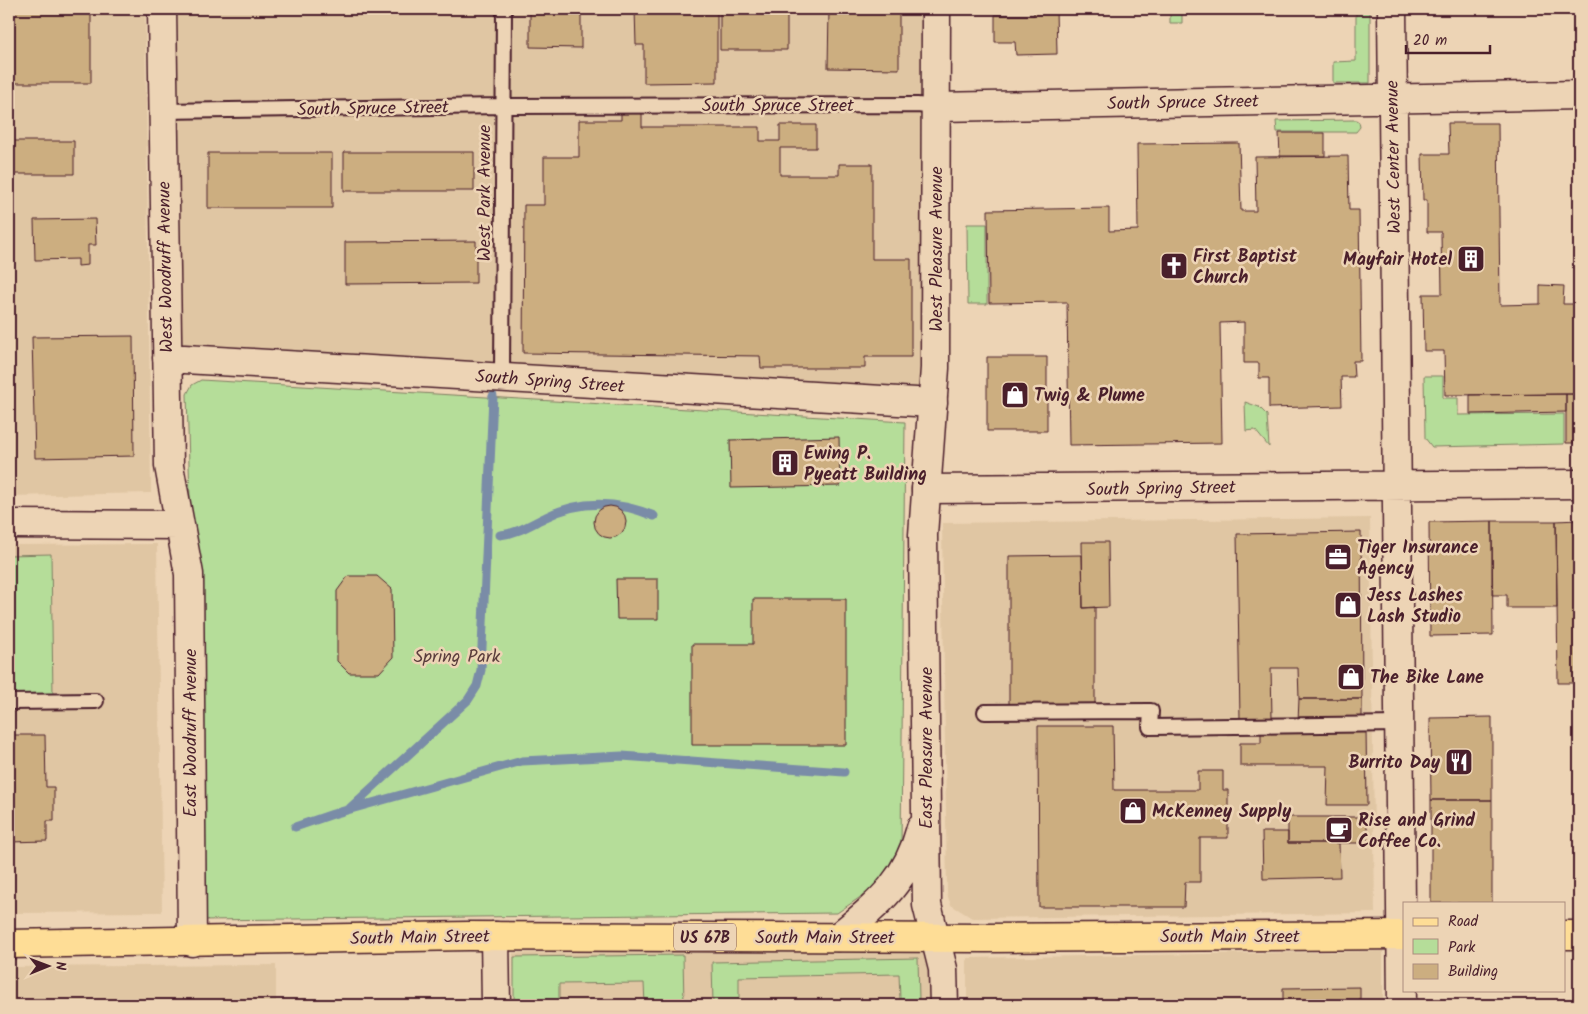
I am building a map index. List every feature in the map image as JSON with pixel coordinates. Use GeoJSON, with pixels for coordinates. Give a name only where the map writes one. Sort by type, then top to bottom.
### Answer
{"type":"FeatureCollection","features":[{"type":"Feature","properties":{"kind":"main road","name":"South Main Street"},"geometry":{"type":"LineString","coordinates":[[9,944],[495,936],[838,938],[1403,935]]}},
{"type":"Feature","properties":{"kind":"main road"},"geometry":{"type":"LineString","coordinates":[[1566,935],[1579,935]]}},
{"type":"Feature","properties":{"kind":"street","name":"West Woodruff Avenue"},"geometry":{"type":"LineString","coordinates":[[162,9],[169,466],[180,525]]}},
{"type":"Feature","properties":{"kind":"street","name":"West Pleasure Avenue"},"geometry":{"type":"LineString","coordinates":[[926,489],[936,344],[936,9]]}},
{"type":"Feature","properties":{"kind":"street","name":"West Center Avenue"},"geometry":{"type":"LineString","coordinates":[[1392,9],[1396,485],[1403,935],[1402,1005]]}},
{"type":"Feature","properties":{"kind":"street","name":"South Spruce Street"},"geometry":{"type":"LineString","coordinates":[[937,107],[1579,95]]}},
{"type":"Feature","properties":{"kind":"street","name":"South Spring Street"},"geometry":{"type":"LineString","coordinates":[[166,358],[933,403]]}},
{"type":"Feature","properties":{"kind":"street","name":"South Spring Street"},"geometry":{"type":"LineString","coordinates":[[926,489],[1579,484]]}},
{"type":"Feature","properties":{"kind":"street","name":"East Pleasure Avenue"},"geometry":{"type":"LineString","coordinates":[[926,489],[923,534],[927,905],[944,969],[944,1005]]}},
{"type":"Feature","properties":{"kind":"street"},"geometry":{"type":"LineString","coordinates":[[9,524],[180,525]]}},
{"type":"Feature","properties":{"kind":"street","name":"East Woodruff Avenue"},"geometry":{"type":"LineString","coordinates":[[180,525],[190,582],[192,942]]}},
{"type":"Feature","properties":{"kind":"street"},"geometry":{"type":"LineString","coordinates":[[838,938],[893,889],[906,867],[918,839],[926,808]]}},
{"type":"Feature","properties":{"kind":"street"},"geometry":{"type":"LineString","coordinates":[[495,936],[496,1005]]}},
{"type":"Feature","properties":{"kind":"lane","name":"West Park Avenue"},"geometry":{"type":"LineString","coordinates":[[502,378],[504,9]]}},
{"type":"Feature","properties":{"kind":"lane","name":"South Spruce Street"},"geometry":{"type":"LineString","coordinates":[[163,111],[503,106],[917,105],[937,107]]}},
{"type":"Feature","properties":{"kind":"lane"},"geometry":{"type":"LineString","coordinates":[[9,702],[96,701]]}},
{"type":"Feature","properties":{"kind":"lane"},"geometry":{"type":"LineString","coordinates":[[985,712],[1150,711],[1150,727],[1400,724]]}},
{"type":"Feature","properties":{"kind":"shaded area"},"geometry":{"type":"Polygon","coordinates":[[[9,9],[145,9],[151,493],[9,496],[9,9]]]}},
{"type":"Feature","properties":{"kind":"shaded area"},"geometry":{"type":"Polygon","coordinates":[[[173,9],[921,9],[923,391],[176,352],[173,9]]]}},
{"type":"Feature","properties":{"kind":"shaded area"},"geometry":{"type":"Polygon","coordinates":[[[1370,518],[1375,913],[972,918],[951,905],[947,894],[942,523],[1370,518]]]}},
{"type":"Feature","properties":{"kind":"shaded area"},"geometry":{"type":"Polygon","coordinates":[[[157,544],[162,912],[9,913],[9,545],[157,544]]]}},
{"type":"Feature","properties":{"kind":"shaded area"},"geometry":{"type":"Polygon","coordinates":[[[929,949],[929,1005],[514,1005],[513,953],[929,949]]]}},
{"type":"Feature","properties":{"kind":"shaded area"},"geometry":{"type":"Polygon","coordinates":[[[1383,951],[1383,1005],[967,1005],[967,958],[1383,951]]]}},
{"type":"Feature","properties":{"kind":"shaded area"},"geometry":{"type":"Polygon","coordinates":[[[276,965],[276,1005],[9,1005],[9,967],[276,965]]]}},
{"type":"Feature","properties":{"kind":"green space"},"geometry":{"type":"Polygon","coordinates":[[[1170,9],[1182,9],[1182,23],[1170,23],[1170,9]]]}},
{"type":"Feature","properties":{"kind":"green space"},"geometry":{"type":"Polygon","coordinates":[[[1356,9],[1370,9],[1370,83],[1333,83],[1333,62],[1356,61],[1356,9]]]}},
{"type":"Feature","properties":{"kind":"green space"},"geometry":{"type":"Polygon","coordinates":[[[1356,120],[1359,122],[1360,127],[1356,132],[1277,132],[1276,121],[1356,120]]]}},
{"type":"Feature","properties":{"kind":"green space"},"geometry":{"type":"Polygon","coordinates":[[[967,224],[987,224],[987,304],[968,304],[967,224]]]}},
{"type":"Feature","properties":{"kind":"green space"},"geometry":{"type":"Polygon","coordinates":[[[1424,376],[1443,376],[1443,398],[1458,398],[1458,415],[1564,414],[1564,444],[1432,447],[1425,438],[1424,376]]]}},
{"type":"Feature","properties":{"kind":"green space","name":"Spring Park"},"geometry":{"type":"Polygon","coordinates":[[[201,380],[905,422],[901,847],[881,883],[837,913],[202,920],[187,394],[192,385],[201,380]]]}},
{"type":"Feature","properties":{"kind":"green space"},"geometry":{"type":"Polygon","coordinates":[[[1245,402],[1259,407],[1267,415],[1269,447],[1255,430],[1246,431],[1245,402]]]}},
{"type":"Feature","properties":{"kind":"green space"},"geometry":{"type":"Polygon","coordinates":[[[51,554],[53,695],[9,696],[9,555],[51,554]]]}},
{"type":"Feature","properties":{"kind":"green space"},"geometry":{"type":"Polygon","coordinates":[[[683,955],[684,1005],[645,1005],[644,983],[559,984],[559,1004],[514,1005],[514,957],[683,955]]]}},
{"type":"Feature","properties":{"kind":"green space"},"geometry":{"type":"Polygon","coordinates":[[[918,958],[919,999],[900,999],[899,974],[739,977],[739,1005],[713,1005],[712,962],[918,958]]]}},
{"type":"Feature","properties":{"kind":"building"},"geometry":{"type":"Polygon","coordinates":[[[9,9],[91,9],[91,83],[9,83],[9,9]]]}},
{"type":"Feature","properties":{"kind":"building"},"geometry":{"type":"Polygon","coordinates":[[[530,9],[581,9],[581,48],[530,47],[530,9]]]}},
{"type":"Feature","properties":{"kind":"building"},"geometry":{"type":"Polygon","coordinates":[[[635,9],[717,9],[717,82],[644,83],[644,45],[636,45],[635,9]]]}},
{"type":"Feature","properties":{"kind":"building"},"geometry":{"type":"Polygon","coordinates":[[[720,9],[787,9],[787,50],[720,50],[720,9]]]}},
{"type":"Feature","properties":{"kind":"building"},"geometry":{"type":"Polygon","coordinates":[[[829,9],[899,9],[899,69],[828,68],[829,9]]]}},
{"type":"Feature","properties":{"kind":"building"},"geometry":{"type":"Polygon","coordinates":[[[1034,9],[1056,9],[1057,54],[1016,55],[1015,42],[995,42],[995,15],[1034,15],[1034,9]]]}},
{"type":"Feature","properties":{"kind":"building"},"geometry":{"type":"Polygon","coordinates":[[[621,109],[642,109],[642,127],[760,127],[760,141],[780,141],[780,125],[816,125],[816,148],[780,148],[780,175],[839,175],[839,164],[872,164],[872,259],[911,259],[911,357],[865,357],[865,368],[761,368],[760,356],[523,353],[524,205],[544,205],[544,157],[579,157],[579,120],[621,120],[621,109]]]}},
{"type":"Feature","properties":{"kind":"building","name":"Mayfair Hotel"},"geometry":{"type":"Polygon","coordinates":[[[1448,123],[1498,123],[1500,305],[1540,304],[1540,285],[1564,286],[1563,304],[1576,304],[1576,321],[1579,321],[1579,394],[1445,395],[1444,351],[1424,351],[1423,294],[1442,294],[1441,232],[1427,232],[1427,200],[1423,200],[1422,154],[1449,154],[1448,123]]]}},
{"type":"Feature","properties":{"kind":"building"},"geometry":{"type":"Polygon","coordinates":[[[1279,133],[1325,133],[1325,156],[1280,156],[1279,133]]]}},
{"type":"Feature","properties":{"kind":"building"},"geometry":{"type":"Polygon","coordinates":[[[9,141],[74,141],[74,174],[9,174],[9,141]]]}},
{"type":"Feature","properties":{"kind":"building","name":"First Baptist Church"},"geometry":{"type":"Polygon","coordinates":[[[1239,143],[1241,211],[1256,211],[1255,157],[1348,156],[1349,210],[1359,210],[1361,361],[1353,361],[1354,377],[1341,377],[1342,406],[1269,408],[1269,378],[1259,378],[1259,363],[1244,363],[1244,322],[1220,323],[1222,443],[1069,445],[1067,302],[989,303],[988,210],[1109,208],[1109,231],[1138,230],[1137,144],[1239,143]]]}},
{"type":"Feature","properties":{"kind":"building"},"geometry":{"type":"Polygon","coordinates":[[[344,152],[474,152],[474,191],[344,191],[344,152]]]}},
{"type":"Feature","properties":{"kind":"building"},"geometry":{"type":"Polygon","coordinates":[[[208,153],[332,153],[332,208],[208,208],[208,153]]]}},
{"type":"Feature","properties":{"kind":"building"},"geometry":{"type":"Polygon","coordinates":[[[95,219],[96,245],[88,245],[88,265],[78,266],[78,259],[35,260],[34,220],[95,219]]]}},
{"type":"Feature","properties":{"kind":"building"},"geometry":{"type":"Polygon","coordinates":[[[476,241],[476,283],[345,284],[345,242],[476,241]]]}},
{"type":"Feature","properties":{"kind":"building"},"geometry":{"type":"Polygon","coordinates":[[[133,336],[134,456],[35,458],[32,337],[133,336]]]}},
{"type":"Feature","properties":{"kind":"building"},"geometry":{"type":"Polygon","coordinates":[[[987,357],[1047,357],[1047,431],[987,431],[987,357]]]}},
{"type":"Feature","properties":{"kind":"building"},"geometry":{"type":"Polygon","coordinates":[[[1566,394],[1566,412],[1470,414],[1470,395],[1566,394]]]}},
{"type":"Feature","properties":{"kind":"building"},"geometry":{"type":"Polygon","coordinates":[[[1566,394],[1579,394],[1579,443],[1566,443],[1566,394]]]}},
{"type":"Feature","properties":{"kind":"building","name":"Ewing P. Pyeatt Building"},"geometry":{"type":"Polygon","coordinates":[[[839,437],[840,486],[731,488],[730,440],[839,437]]]}},
{"type":"Feature","properties":{"kind":"building"},"geometry":{"type":"Polygon","coordinates":[[[610,506],[616,507],[621,511],[625,516],[625,528],[621,533],[616,537],[610,538],[604,537],[599,533],[595,528],[594,522],[595,516],[599,511],[604,507],[610,506]]]}},
{"type":"Feature","properties":{"kind":"building"},"geometry":{"type":"Polygon","coordinates":[[[1579,520],[1579,683],[1558,683],[1556,521],[1579,520]]]}},
{"type":"Feature","properties":{"kind":"building"},"geometry":{"type":"Polygon","coordinates":[[[1492,521],[1556,521],[1557,608],[1507,608],[1507,595],[1492,595],[1492,521]]]}},
{"type":"Feature","properties":{"kind":"building"},"geometry":{"type":"Polygon","coordinates":[[[1492,521],[1493,635],[1430,636],[1429,522],[1492,521]]]}},
{"type":"Feature","properties":{"kind":"building"},"geometry":{"type":"Polygon","coordinates":[[[1361,532],[1362,699],[1299,699],[1298,668],[1271,668],[1272,718],[1240,719],[1237,534],[1361,532]]]}},
{"type":"Feature","properties":{"kind":"building"},"geometry":{"type":"Polygon","coordinates":[[[1082,542],[1108,542],[1109,607],[1083,608],[1082,542]]]}},
{"type":"Feature","properties":{"kind":"building"},"geometry":{"type":"Polygon","coordinates":[[[1082,555],[1083,608],[1095,607],[1095,706],[1009,707],[1009,556],[1082,555]]]}},
{"type":"Feature","properties":{"kind":"building"},"geometry":{"type":"Polygon","coordinates":[[[348,576],[377,576],[392,589],[393,658],[379,673],[349,673],[337,661],[337,591],[348,576]]]}},
{"type":"Feature","properties":{"kind":"building"},"geometry":{"type":"Polygon","coordinates":[[[616,579],[658,579],[658,619],[617,619],[616,579]]]}},
{"type":"Feature","properties":{"kind":"building"},"geometry":{"type":"Polygon","coordinates":[[[753,599],[846,599],[846,745],[692,745],[692,644],[753,644],[753,599]]]}},
{"type":"Feature","properties":{"kind":"building"},"geometry":{"type":"Polygon","coordinates":[[[1299,699],[1362,699],[1362,721],[1298,721],[1299,699]]]}},
{"type":"Feature","properties":{"kind":"building"},"geometry":{"type":"Polygon","coordinates":[[[1492,717],[1492,800],[1431,800],[1430,718],[1492,717]]]}},
{"type":"Feature","properties":{"kind":"building","name":"McKenney Supply"},"geometry":{"type":"Polygon","coordinates":[[[1038,726],[1113,726],[1114,790],[1198,790],[1198,771],[1223,771],[1223,790],[1228,790],[1228,838],[1200,838],[1200,882],[1185,882],[1184,907],[1039,907],[1038,726]]]}},
{"type":"Feature","properties":{"kind":"building"},"geometry":{"type":"Polygon","coordinates":[[[1261,729],[1366,729],[1367,805],[1327,805],[1328,766],[1240,766],[1240,743],[1261,743],[1261,729]]]}},
{"type":"Feature","properties":{"kind":"building"},"geometry":{"type":"Polygon","coordinates":[[[9,735],[45,735],[46,787],[54,787],[54,821],[47,821],[47,841],[9,842],[9,735]]]}},
{"type":"Feature","properties":{"kind":"building"},"geometry":{"type":"Polygon","coordinates":[[[1431,800],[1492,800],[1492,902],[1431,902],[1431,800]]]}},
{"type":"Feature","properties":{"kind":"building"},"geometry":{"type":"Polygon","coordinates":[[[1288,817],[1367,817],[1367,843],[1288,843],[1288,817]]]}},
{"type":"Feature","properties":{"kind":"building"},"geometry":{"type":"Polygon","coordinates":[[[1262,832],[1288,832],[1288,843],[1339,843],[1340,877],[1263,879],[1262,832]]]}},
{"type":"Feature","properties":{"kind":"building"},"geometry":{"type":"Polygon","coordinates":[[[1360,987],[1360,1005],[1283,1005],[1283,988],[1360,987]]]}},
{"type":"Feature","properties":{"kind":"waterway"},"geometry":{"type":"LineString","coordinates":[[350,808],[468,700],[477,686],[481,670],[493,396]]}},
{"type":"Feature","properties":{"kind":"waterway"},"geometry":{"type":"LineString","coordinates":[[500,535],[518,531],[560,511],[586,505],[600,504],[627,507],[654,516]]}},
{"type":"Feature","properties":{"kind":"waterway"},"geometry":{"type":"LineString","coordinates":[[295,827],[333,814],[522,761],[622,756],[844,772]]}},
{"type":"Feature","properties":{"kind":"place","name":"Mayfair Hotel"},"geometry":{"type":"Point","coordinates":[1471,259]}},
{"type":"Feature","properties":{"kind":"place","name":"First Baptist Church"},"geometry":{"type":"Point","coordinates":[1174,266]}},
{"type":"Feature","properties":{"kind":"place","name":"Twig & Plume"},"geometry":{"type":"Point","coordinates":[1015,395]}},
{"type":"Feature","properties":{"kind":"place","name":"Ewing P. Pyeatt Building"},"geometry":{"type":"Point","coordinates":[785,463]}},
{"type":"Feature","properties":{"kind":"place","name":"Tiger Insurance Agency"},"geometry":{"type":"Point","coordinates":[1338,557]}},
{"type":"Feature","properties":{"kind":"place","name":"Jess Lashes Lash Studio"},"geometry":{"type":"Point","coordinates":[1348,605]}},
{"type":"Feature","properties":{"kind":"place","name":"The Bike Lane"},"geometry":{"type":"Point","coordinates":[1351,677]}},
{"type":"Feature","properties":{"kind":"place","name":"Burrito Day"},"geometry":{"type":"Point","coordinates":[1459,762]}},
{"type":"Feature","properties":{"kind":"place","name":"McKenney Supply"},"geometry":{"type":"Point","coordinates":[1133,811]}},
{"type":"Feature","properties":{"kind":"place","name":"Rise and Grind Coffee Co."},"geometry":{"type":"Point","coordinates":[1339,830]}}]}
